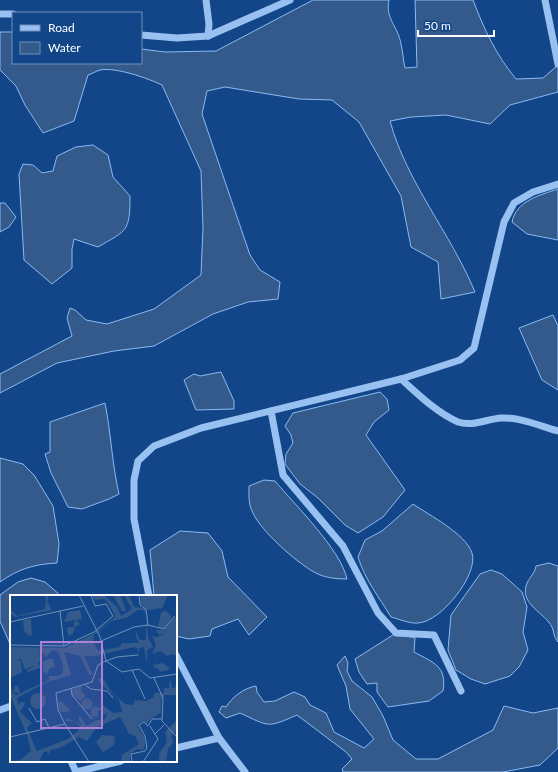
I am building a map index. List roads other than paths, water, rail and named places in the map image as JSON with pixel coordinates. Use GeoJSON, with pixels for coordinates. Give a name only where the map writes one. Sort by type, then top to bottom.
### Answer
{"type":"FeatureCollection","features":[{"type":"Feature","properties":{"kind":"street"},"geometry":{"type":"LineString","coordinates":[[206,0],[210,24],[208,36]]}},
{"type":"Feature","properties":{"kind":"street"},"geometry":{"type":"LineString","coordinates":[[142,36],[177,38],[208,36],[290,0]]}},
{"type":"Feature","properties":{"kind":"street"},"geometry":{"type":"LineString","coordinates":[[545,0],[558,64]]}},
{"type":"Feature","properties":{"kind":"street"},"geometry":{"type":"LineString","coordinates":[[0,14],[12,14]]}},
{"type":"Feature","properties":{"kind":"street"},"geometry":{"type":"LineString","coordinates":[[149,595],[134,519],[134,480],[138,461],[154,446],[202,428],[401,379],[460,360],[474,348],[504,222],[514,203],[533,192],[558,184]]}},
{"type":"Feature","properties":{"kind":"street"},"geometry":{"type":"LineString","coordinates":[[401,379],[440,412],[459,422],[474,423],[501,418],[523,421],[558,431]]}},
{"type":"Feature","properties":{"kind":"street"},"geometry":{"type":"LineString","coordinates":[[271,411],[282,475],[343,546],[378,613],[396,633],[434,635],[461,691]]}},
{"type":"Feature","properties":{"kind":"street"},"geometry":{"type":"LineString","coordinates":[[177,657],[219,738],[244,772]]}},
{"type":"Feature","properties":{"kind":"street"},"geometry":{"type":"LineString","coordinates":[[0,710],[10,706]]}},
{"type":"Feature","properties":{"kind":"street"},"geometry":{"type":"LineString","coordinates":[[177,748],[219,738]]}},
{"type":"Feature","properties":{"kind":"street"},"geometry":{"type":"LineString","coordinates":[[71,762],[76,772],[117,762]]}},
{"type":"Feature","properties":{"kind":"water"},"geometry":{"type":"Polygon","coordinates":[[[313,0],[389,0],[388,7],[390,18],[402,47],[405,68],[417,67],[415,0],[473,0],[491,41],[502,61],[516,79],[543,78],[558,65],[558,92],[510,105],[490,124],[446,115],[411,117],[390,121],[407,165],[454,249],[475,292],[441,299],[438,262],[411,247],[401,196],[359,122],[332,100],[299,99],[225,87],[207,91],[202,114],[250,255],[260,270],[280,282],[278,299],[248,302],[213,314],[154,346],[114,351],[57,363],[0,393],[0,374],[72,336],[67,318],[70,308],[75,310],[86,320],[107,324],[154,309],[201,275],[203,228],[201,171],[162,85],[140,76],[114,70],[107,69],[97,71],[88,75],[74,121],[43,133],[25,105],[16,86],[0,70],[0,32],[12,32],[12,64],[142,64],[142,49],[165,52],[216,51],[313,0]]]}},
{"type":"Feature","properties":{"kind":"water"},"geometry":{"type":"Polygon","coordinates":[[[93,145],[108,155],[113,177],[130,196],[128,223],[121,233],[98,247],[74,239],[72,249],[72,268],[52,284],[24,260],[19,174],[23,164],[33,165],[42,173],[53,171],[57,156],[76,147],[93,145]]]}},
{"type":"Feature","properties":{"kind":"water"},"geometry":{"type":"Polygon","coordinates":[[[558,189],[558,240],[527,234],[512,222],[518,209],[524,204],[530,200],[558,189]]]}},
{"type":"Feature","properties":{"kind":"water"},"geometry":{"type":"Polygon","coordinates":[[[0,203],[5,203],[16,217],[9,227],[0,232],[0,203]]]}},
{"type":"Feature","properties":{"kind":"water"},"geometry":{"type":"Polygon","coordinates":[[[553,315],[558,326],[558,390],[542,380],[519,328],[553,315]]]}},
{"type":"Feature","properties":{"kind":"water"},"geometry":{"type":"Polygon","coordinates":[[[221,372],[234,401],[234,409],[196,410],[184,380],[194,374],[200,376],[221,372]]]}},
{"type":"Feature","properties":{"kind":"water"},"geometry":{"type":"Polygon","coordinates":[[[380,392],[387,399],[389,410],[374,422],[366,435],[405,490],[383,517],[358,533],[345,525],[318,498],[300,484],[285,464],[286,454],[293,443],[291,435],[285,426],[293,413],[380,392]]]}},
{"type":"Feature","properties":{"kind":"water"},"geometry":{"type":"Polygon","coordinates":[[[105,403],[119,494],[82,509],[68,507],[51,473],[45,454],[50,452],[50,422],[105,403]]]}},
{"type":"Feature","properties":{"kind":"water"},"geometry":{"type":"Polygon","coordinates":[[[0,458],[23,464],[34,475],[53,506],[59,544],[57,563],[27,568],[0,582],[0,458]]]}},
{"type":"Feature","properties":{"kind":"water"},"geometry":{"type":"Polygon","coordinates":[[[264,480],[275,481],[316,528],[336,555],[343,567],[347,579],[326,577],[314,572],[289,554],[263,528],[251,510],[249,486],[264,480]]]}},
{"type":"Feature","properties":{"kind":"water"},"geometry":{"type":"Polygon","coordinates":[[[413,504],[455,532],[468,546],[472,553],[473,562],[470,573],[464,584],[447,606],[427,621],[418,623],[391,617],[368,581],[358,557],[365,540],[382,531],[413,504]]]}},
{"type":"Feature","properties":{"kind":"water"},"geometry":{"type":"Polygon","coordinates":[[[180,531],[208,533],[222,551],[228,577],[267,617],[249,635],[238,619],[212,629],[210,636],[189,639],[177,636],[177,595],[154,595],[150,550],[180,531]]]}},
{"type":"Feature","properties":{"kind":"water"},"geometry":{"type":"Polygon","coordinates":[[[549,563],[558,566],[558,642],[549,622],[530,604],[525,593],[527,583],[536,566],[549,563]]]}},
{"type":"Feature","properties":{"kind":"water"},"geometry":{"type":"Polygon","coordinates":[[[491,570],[502,574],[522,592],[527,607],[523,632],[528,650],[519,667],[510,676],[485,684],[471,679],[456,670],[448,650],[451,615],[480,574],[491,570]]]}},
{"type":"Feature","properties":{"kind":"water"},"geometry":{"type":"Polygon","coordinates":[[[31,578],[45,582],[60,595],[10,595],[10,644],[0,621],[0,595],[18,582],[31,578]]]}},
{"type":"Feature","properties":{"kind":"water"},"geometry":{"type":"Polygon","coordinates":[[[396,633],[415,638],[414,652],[438,666],[441,671],[444,683],[443,691],[429,701],[388,707],[377,692],[377,683],[367,684],[359,672],[355,659],[396,633]]]}},
{"type":"Feature","properties":{"kind":"water"},"geometry":{"type":"Polygon","coordinates":[[[345,656],[348,663],[347,671],[352,681],[372,697],[383,716],[393,740],[416,759],[438,759],[493,730],[504,706],[533,713],[558,708],[558,748],[540,765],[503,772],[343,772],[342,769],[352,759],[346,752],[297,715],[274,724],[268,724],[257,721],[240,713],[226,718],[219,712],[222,706],[226,707],[239,694],[252,687],[256,686],[257,692],[264,702],[275,701],[294,692],[305,697],[310,705],[326,713],[334,732],[364,748],[374,739],[350,709],[346,686],[337,665],[345,656]]]}}]}
